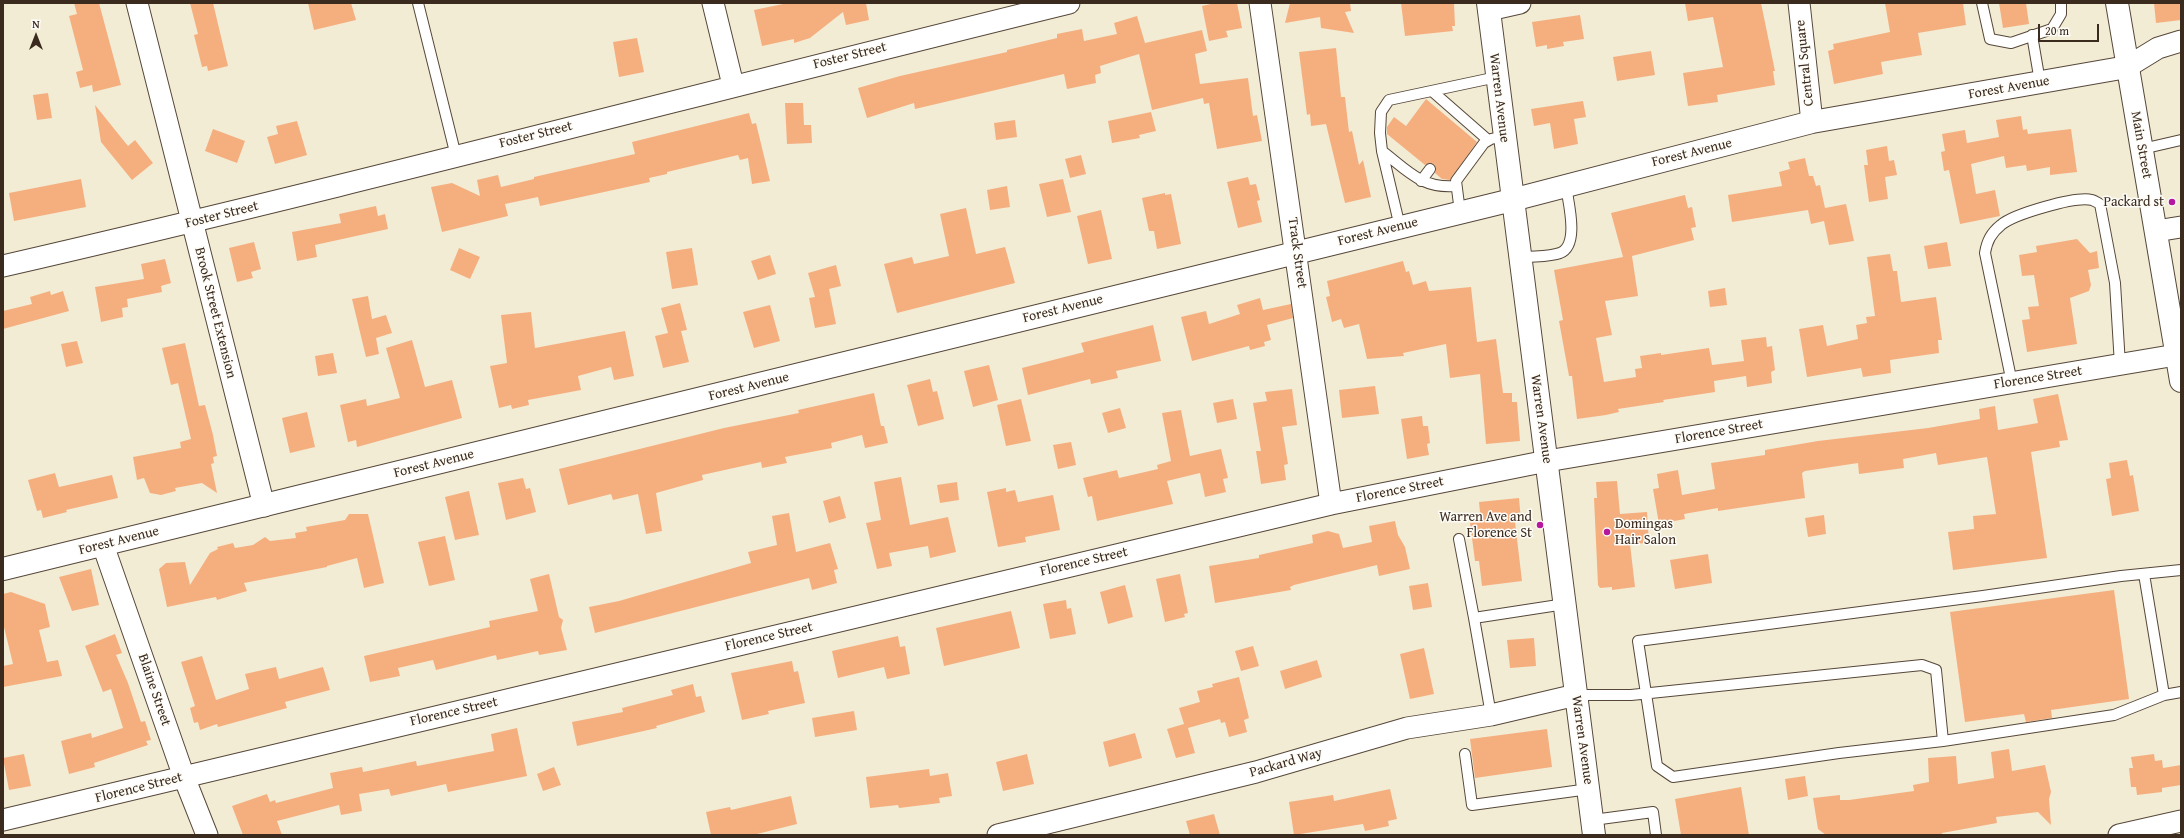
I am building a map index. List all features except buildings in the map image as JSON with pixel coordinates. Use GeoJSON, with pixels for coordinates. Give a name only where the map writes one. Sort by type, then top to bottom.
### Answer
{"type":"FeatureCollection","features":[{"type":"Feature","properties":{"kind":"street","name":"Brook Street Extension"},"geometry":{"type":"LineString","coordinates":[[137,3],[264,506]]}},
{"type":"Feature","properties":{"kind":"street"},"geometry":{"type":"LineString","coordinates":[[713,3],[733,85]]}},
{"type":"Feature","properties":{"kind":"street","name":"Foster Street"},"geometry":{"type":"LineString","coordinates":[[3,266],[192,223],[456,156],[733,85],[995,12],[1069,3]]}},
{"type":"Feature","properties":{"kind":"street","name":"Track Street"},"geometry":{"type":"LineString","coordinates":[[1260,3],[1297,252],[1331,504]]}},
{"type":"Feature","properties":{"kind":"street"},"geometry":{"type":"LineString","coordinates":[[1488,6],[1520,3]]}},
{"type":"Feature","properties":{"kind":"street","name":"Central Square"},"geometry":{"type":"LineString","coordinates":[[1799,3],[1812,122]]}},
{"type":"Feature","properties":{"kind":"street","name":"Main Street"},"geometry":{"type":"LineString","coordinates":[[2117,3],[2181,382]]}},
{"type":"Feature","properties":{"kind":"street","name":"Warren Avenue"},"geometry":{"type":"LineString","coordinates":[[1488,6],[1497,77],[1496,138],[1512,200],[1547,461],[1593,827]]}},
{"type":"Feature","properties":{"kind":"street"},"geometry":{"type":"LineString","coordinates":[[2127,67],[2158,48],[2181,41]]}},
{"type":"Feature","properties":{"kind":"street","name":"Forest Avenue"},"geometry":{"type":"LineString","coordinates":[[3,569],[1512,200],[1812,122],[2127,67]]}},
{"type":"Feature","properties":{"kind":"street"},"geometry":{"type":"LineString","coordinates":[[2156,232],[2181,227]]}},
{"type":"Feature","properties":{"kind":"street","name":"Florence Street"},"geometry":{"type":"LineString","coordinates":[[3,820],[1331,504],[1547,461],[2176,355]]}},
{"type":"Feature","properties":{"kind":"street","name":"Blaine Street"},"geometry":{"type":"LineString","coordinates":[[103,545],[184,777],[207,835]]}},
{"type":"Feature","properties":{"kind":"street","name":"Packard Way"},"geometry":{"type":"LineString","coordinates":[[998,835],[1256,772],[1407,728],[1491,715],[1576,695]]}},
{"type":"Feature","properties":{"kind":"street"},"geometry":{"type":"LineString","coordinates":[[2120,835],[2181,821]]}},
{"type":"Feature","properties":{"kind":"lane"},"geometry":{"type":"LineString","coordinates":[[418,3],[456,156]]}},
{"type":"Feature","properties":{"kind":"lane"},"geometry":{"type":"LineString","coordinates":[[1982,3],[1990,39],[2011,42],[2052,29],[2061,14],[2061,3]]}},
{"type":"Feature","properties":{"kind":"lane"},"geometry":{"type":"LineString","coordinates":[[2032,35],[2040,82]]}},
{"type":"Feature","properties":{"kind":"lane"},"geometry":{"type":"LineString","coordinates":[[1400,227],[1382,151],[1381,112],[1390,100],[1497,77]]}},
{"type":"Feature","properties":{"kind":"lane"},"geometry":{"type":"LineString","coordinates":[[1432,91],[1464,126],[1496,138]]}},
{"type":"Feature","properties":{"kind":"lane"},"geometry":{"type":"LineString","coordinates":[[1460,212],[1456,181],[1484,143],[1496,138]]}},
{"type":"Feature","properties":{"kind":"lane"},"geometry":{"type":"LineString","coordinates":[[2142,149],[2181,140]]}},
{"type":"Feature","properties":{"kind":"lane"},"geometry":{"type":"LineString","coordinates":[[1382,151],[1421,181],[1441,187],[1456,186]]}},
{"type":"Feature","properties":{"kind":"lane"},"geometry":{"type":"LineString","coordinates":[[1421,181],[1430,169]]}},
{"type":"Feature","properties":{"kind":"lane"},"geometry":{"type":"LineString","coordinates":[[1520,258],[1561,253],[1570,245],[1572,232],[1566,186]]}},
{"type":"Feature","properties":{"kind":"lane"},"geometry":{"type":"LineString","coordinates":[[2012,383],[1985,254],[1987,241],[2001,225],[2014,217],[2033,210],[2076,201],[2092,200],[2100,204],[2115,283],[2120,365]]}},
{"type":"Feature","properties":{"kind":"lane"},"geometry":{"type":"LineString","coordinates":[[1459,539],[1491,715]]}},
{"type":"Feature","properties":{"kind":"lane"},"geometry":{"type":"LineString","coordinates":[[2181,570],[1638,641],[1657,766],[1673,777],[1839,753],[1943,741],[2114,715],[2164,695],[2181,692]]}},
{"type":"Feature","properties":{"kind":"lane"},"geometry":{"type":"LineString","coordinates":[[2144,574],[2164,695]]}},
{"type":"Feature","properties":{"kind":"lane"},"geometry":{"type":"LineString","coordinates":[[1474,618],[1564,604]]}},
{"type":"Feature","properties":{"kind":"lane"},"geometry":{"type":"LineString","coordinates":[[1576,695],[1631,695],[1752,684],[1922,664],[1936,670],[1943,741]]}},
{"type":"Feature","properties":{"kind":"lane"},"geometry":{"type":"LineString","coordinates":[[1465,754],[1472,805],[1589,789]]}},
{"type":"Feature","properties":{"kind":"lane"},"geometry":{"type":"LineString","coordinates":[[1593,827],[1653,812],[1656,835]]}},
{"type":"Feature","properties":{"kind":"place","name":"Packard st"},"geometry":{"type":"Point","coordinates":[2172,202]}},
{"type":"Feature","properties":{"kind":"place","name":"Warren Ave and Florence St"},"geometry":{"type":"Point","coordinates":[1540,525]}},
{"type":"Feature","properties":{"kind":"place","name":"Domingas Hair Salon"},"geometry":{"type":"Point","coordinates":[1607,532]}}]}
